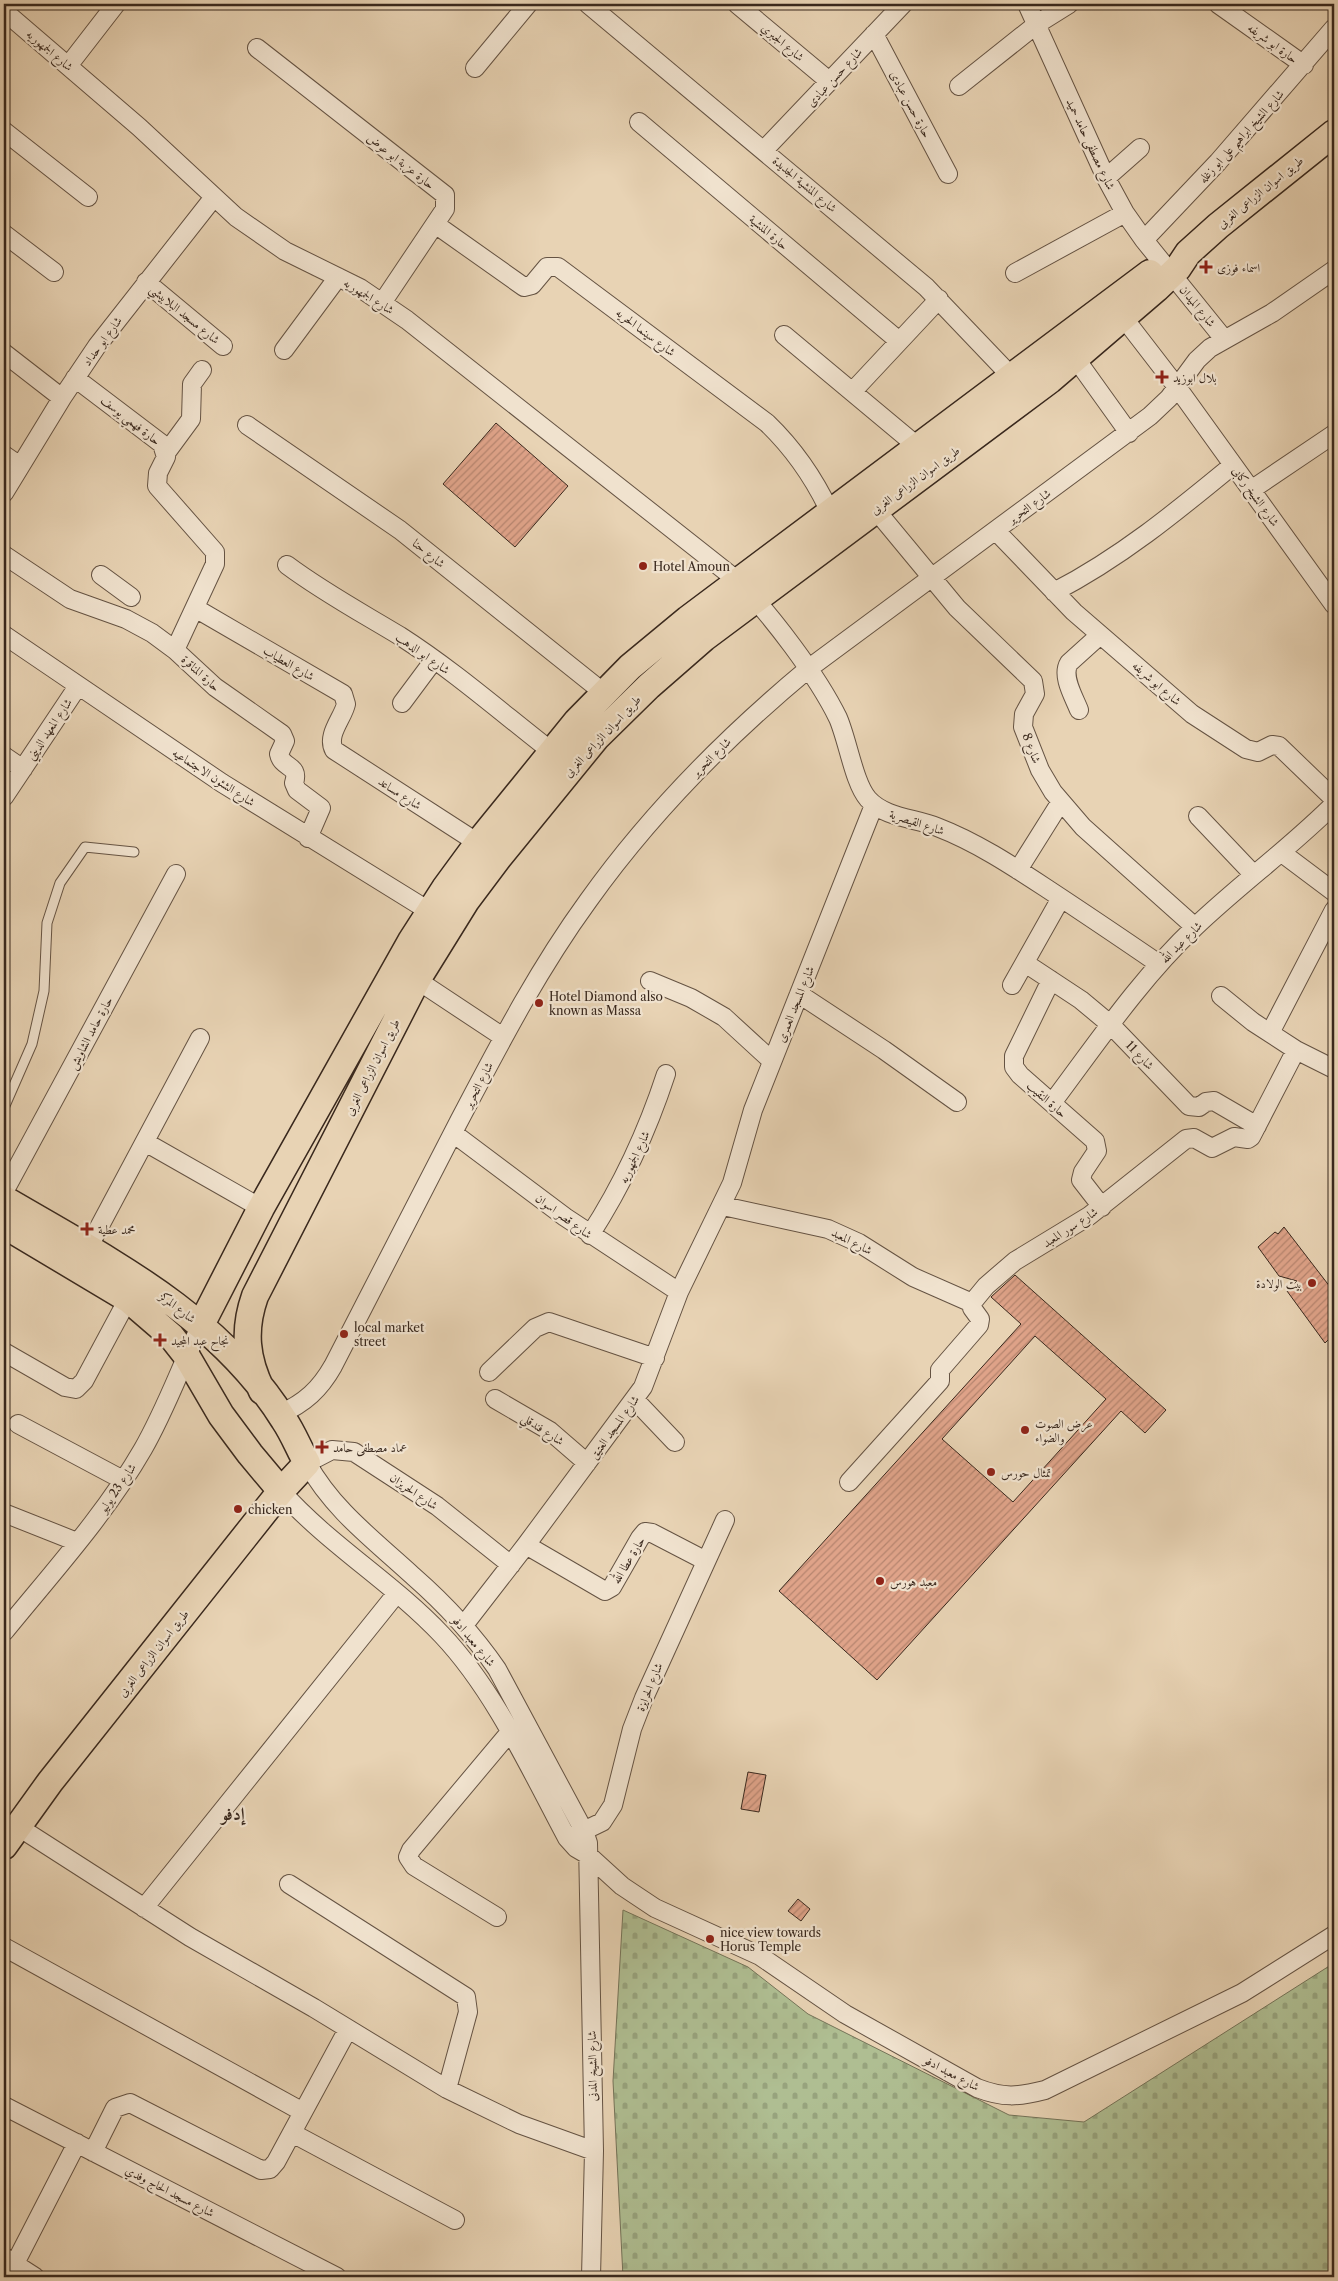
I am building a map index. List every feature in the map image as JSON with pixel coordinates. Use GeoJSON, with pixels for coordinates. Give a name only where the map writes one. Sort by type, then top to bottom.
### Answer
{"type":"FeatureCollection","features":[{"type":"Feature","properties":{"kind":"main road","name":"طريق اسوان الزراعى الغربى"},"geometry":{"type":"LineString","coordinates":[[262,1391],[249,1361],[247,1344],[247,1328],[255,1296],[416,980],[446,931],[482,879],[596,738],[747,590],[830,512],[1010,376],[1168,269],[1280,174],[1334,133]]}},
{"type":"Feature","properties":{"kind":"main road","name":"طريق اسوان الزراعى الغربى"},"geometry":{"type":"LineString","coordinates":[[201,1325],[261,1208],[429,911],[478,843],[577,721],[604,692],[659,642],[747,590],[875,510],[1076,359],[1124,317],[1168,269]]}},
{"type":"Feature","properties":{"kind":"main road"},"geometry":{"type":"LineString","coordinates":[[577,721],[596,738]]}},
{"type":"Feature","properties":{"kind":"main road","name":"شارع المركز"},"geometry":{"type":"LineString","coordinates":[[4,1199],[158,1291],[201,1325],[232,1355],[280,1414],[307,1463]]}},
{"type":"Feature","properties":{"kind":"main road","name":"شارع المركز"},"geometry":{"type":"LineString","coordinates":[[4,1225],[128,1300],[171,1336],[186,1355],[221,1415],[281,1491]]}},
{"type":"Feature","properties":{"kind":"main road","name":"طريق اسوان الزراعى الغربى"},"geometry":{"type":"LineString","coordinates":[[10,1836],[281,1491],[307,1463]]}},
{"type":"Feature","properties":{"kind":"street"},"geometry":{"type":"LineString","coordinates":[[68,66],[116,4]]}},
{"type":"Feature","properties":{"kind":"street"},"geometry":{"type":"LineString","coordinates":[[475,68],[528,4]]}},
{"type":"Feature","properties":{"kind":"street","name":"شارع المنشية الجديدة"},"geometry":{"type":"LineString","coordinates":[[588,4],[939,299],[1010,376]]}},
{"type":"Feature","properties":{"kind":"street","name":"شارع الجبري"},"geometry":{"type":"LineString","coordinates":[[737,4],[830,81]]}},
{"type":"Feature","properties":{"kind":"street","name":"شارع مصطفى حامد حميد"},"geometry":{"type":"LineString","coordinates":[[1027,4],[1106,178],[1125,213],[1168,269]]}},
{"type":"Feature","properties":{"kind":"street"},"geometry":{"type":"LineString","coordinates":[[960,86],[1036,24],[1069,4]]}},
{"type":"Feature","properties":{"kind":"street","name":"حارة ابو شريفه"},"geometry":{"type":"LineString","coordinates":[[1218,4],[1304,65]]}},
{"type":"Feature","properties":{"kind":"street","name":"شارع حسن عبادى"},"geometry":{"type":"LineString","coordinates":[[764,150],[874,34],[895,6]]}},
{"type":"Feature","properties":{"kind":"street","name":"شارع الجمهوريه"},"geometry":{"type":"LineString","coordinates":[[4,11],[139,127],[236,217],[284,251],[338,277],[382,303],[434,340],[747,590]]}},
{"type":"Feature","properties":{"kind":"street","name":"شارع الشيخ ابراهيم على ابو زغله"},"geometry":{"type":"LineString","coordinates":[[1144,240],[1304,65],[1334,28]]}},
{"type":"Feature","properties":{"kind":"street","name":"حارة حسن عبادى"},"geometry":{"type":"LineString","coordinates":[[874,34],[948,174]]}},
{"type":"Feature","properties":{"kind":"street","name":"حارة عزبة ابو عوض"},"geometry":{"type":"LineString","coordinates":[[257,48],[444,195],[447,204],[382,303]]}},
{"type":"Feature","properties":{"kind":"street","name":"حارة المنشية"},"geometry":{"type":"LineString","coordinates":[[639,122],[900,341]]}},
{"type":"Feature","properties":{"kind":"street"},"geometry":{"type":"LineString","coordinates":[[4,131],[88,197]]}},
{"type":"Feature","properties":{"kind":"street"},"geometry":{"type":"LineString","coordinates":[[1106,178],[1140,148]]}},
{"type":"Feature","properties":{"kind":"street","name":"شارع ابو حداد"},"geometry":{"type":"LineString","coordinates":[[4,493],[75,378],[146,282],[214,197]]}},
{"type":"Feature","properties":{"kind":"street"},"geometry":{"type":"LineString","coordinates":[[1015,273],[1125,213]]}},
{"type":"Feature","properties":{"kind":"street","name":"شارع سينما الحريه"},"geometry":{"type":"LineString","coordinates":[[435,224],[524,287],[532,285],[547,267],[558,267],[767,423],[783,438],[810,473],[830,512]]}},
{"type":"Feature","properties":{"kind":"street"},"geometry":{"type":"LineString","coordinates":[[4,234],[54,272]]}},
{"type":"Feature","properties":{"kind":"street","name":"شارع الميدان"},"geometry":{"type":"LineString","coordinates":[[1168,269],[1224,339]]}},
{"type":"Feature","properties":{"kind":"street","name":"شارع التحرير"},"geometry":{"type":"LineString","coordinates":[[280,1414],[312,1396],[324,1382],[503,1037],[557,945],[620,858],[654,817],[721,746],[808,669],[1129,432],[1160,407],[1197,360],[1224,339],[1272,312],[1334,270]]}},
{"type":"Feature","properties":{"kind":"street"},"geometry":{"type":"LineString","coordinates":[[284,350],[338,277]]}},
{"type":"Feature","properties":{"kind":"street","name":"شارع مسجد البلابيشي"},"geometry":{"type":"LineString","coordinates":[[146,282],[223,346]]}},
{"type":"Feature","properties":{"kind":"street"},"geometry":{"type":"LineString","coordinates":[[852,392],[939,299]]}},
{"type":"Feature","properties":{"kind":"street"},"geometry":{"type":"LineString","coordinates":[[1124,317],[1177,387]]}},
{"type":"Feature","properties":{"kind":"street"},"geometry":{"type":"LineString","coordinates":[[784,335],[917,446]]}},
{"type":"Feature","properties":{"kind":"street"},"geometry":{"type":"LineString","coordinates":[[4,353],[62,398]]}},
{"type":"Feature","properties":{"kind":"street"},"geometry":{"type":"LineString","coordinates":[[1076,359],[1129,432]]}},
{"type":"Feature","properties":{"kind":"street"},"geometry":{"type":"LineString","coordinates":[[166,453],[191,419],[192,384],[202,370]]}},
{"type":"Feature","properties":{"kind":"street","name":"حارة فهمي يوسف"},"geometry":{"type":"LineString","coordinates":[[75,378],[160,441],[166,453],[158,473],[157,486],[212,547],[216,558],[196,608],[175,650]]}},
{"type":"Feature","properties":{"kind":"street","name":"شارع الشيخ ركابى"},"geometry":{"type":"LineString","coordinates":[[1177,387],[1334,606]]}},
{"type":"Feature","properties":{"kind":"street","name":"شارع حنا"},"geometry":{"type":"LineString","coordinates":[[247,425],[400,530],[604,692]]}},
{"type":"Feature","properties":{"kind":"street"},"geometry":{"type":"LineString","coordinates":[[1251,490],[1334,434]]}},
{"type":"Feature","properties":{"kind":"street"},"geometry":{"type":"LineString","coordinates":[[4,455],[20,466]]}},
{"type":"Feature","properties":{"kind":"street"},"geometry":{"type":"LineString","coordinates":[[1054,592],[1084,576],[1139,541],[1233,465]]}},
{"type":"Feature","properties":{"kind":"street","name":"شارع 8"},"geometry":{"type":"LineString","coordinates":[[875,510],[957,608],[1033,681],[1035,694],[1024,714],[1024,726],[1040,770],[1060,803],[1083,827],[1195,927]]}},
{"type":"Feature","properties":{"kind":"street","name":"شارع ابو شريفه"},"geometry":{"type":"LineString","coordinates":[[996,531],[1054,592],[1100,635],[1209,727],[1252,751],[1263,750],[1272,745],[1279,746],[1334,799]]}},
{"type":"Feature","properties":{"kind":"street","name":"حارة المناقرة"},"geometry":{"type":"LineString","coordinates":[[4,555],[70,599],[112,614],[145,629],[175,650],[215,687],[282,734],[285,741],[279,754],[280,760],[294,770],[296,777],[294,783],[297,790],[321,808],[308,838]]}},
{"type":"Feature","properties":{"kind":"street","name":"شارع ابو الدهب"},"geometry":{"type":"LineString","coordinates":[[287,565],[341,603],[399,635],[551,751]]}},
{"type":"Feature","properties":{"kind":"street"},"geometry":{"type":"LineString","coordinates":[[101,575],[129,596],[112,614]]}},
{"type":"Feature","properties":{"kind":"street","name":"شارع القيصرية"},"geometry":{"type":"LineString","coordinates":[[747,590],[808,669],[838,719],[861,788],[874,805],[885,812],[937,827],[956,835],[1018,870],[1159,964]]}},
{"type":"Feature","properties":{"kind":"street","name":"شارع العطياب"},"geometry":{"type":"LineString","coordinates":[[196,608],[343,694],[346,699],[345,708],[332,737]]}},
{"type":"Feature","properties":{"kind":"street","name":"شارع الشئون الاجتماعيه"},"geometry":{"type":"LineString","coordinates":[[4,635],[308,838],[429,911]]}},
{"type":"Feature","properties":{"kind":"street"},"geometry":{"type":"LineString","coordinates":[[1079,710],[1066,675],[1066,668],[1100,635]]}},
{"type":"Feature","properties":{"kind":"street"},"geometry":{"type":"LineString","coordinates":[[402,703],[434,660]]}},
{"type":"Feature","properties":{"kind":"street","name":"شارع المعهد الديني"},"geometry":{"type":"LineString","coordinates":[[4,797],[78,686]]}},
{"type":"Feature","properties":{"kind":"street","name":"شارع مساعد"},"geometry":{"type":"LineString","coordinates":[[332,737],[332,746],[339,753],[478,843]]}},
{"type":"Feature","properties":{"kind":"street"},"geometry":{"type":"LineString","coordinates":[[4,756],[22,769]]}},
{"type":"Feature","properties":{"kind":"street"},"geometry":{"type":"LineString","coordinates":[[1018,870],[1060,803]]}},
{"type":"Feature","properties":{"kind":"street","name":"شارع عبد الله"},"geometry":{"type":"LineString","coordinates":[[1052,1103],[1159,964],[1195,927],[1254,875],[1282,854],[1334,804]]}},
{"type":"Feature","properties":{"kind":"street","name":"شارع المسجد العمرى"},"geometry":{"type":"LineString","coordinates":[[723,1206],[732,1183],[752,1110],[874,805]]}},
{"type":"Feature","properties":{"kind":"street"},"geometry":{"type":"LineString","coordinates":[[1198,816],[1254,875]]}},
{"type":"Feature","properties":{"kind":"street"},"geometry":{"type":"LineString","coordinates":[[1282,854],[1334,892]]}},
{"type":"Feature","properties":{"kind":"street","name":"حارة حامد الشاويش"},"geometry":{"type":"LineString","coordinates":[[4,1192],[176,874]]}},
{"type":"Feature","properties":{"kind":"street"},"geometry":{"type":"LineString","coordinates":[[1012,985],[1061,898]]}},
{"type":"Feature","properties":{"kind":"street"},"geometry":{"type":"LineString","coordinates":[[1270,1033],[1334,910]]}},
{"type":"Feature","properties":{"kind":"street","name":"شارع 11"},"geometry":{"type":"LineString","coordinates":[[1025,963],[1111,1025],[1189,1106],[1199,1107],[1206,1102],[1214,1101],[1257,1126]]}},
{"type":"Feature","properties":{"kind":"street"},"geometry":{"type":"LineString","coordinates":[[416,980],[503,1037]]}},
{"type":"Feature","properties":{"kind":"street","name":"حارة النقيب"},"geometry":{"type":"LineString","coordinates":[[1051,980],[1013,1062],[1020,1075],[1097,1144],[1097,1151],[1083,1172],[1081,1180],[1102,1207]]}},
{"type":"Feature","properties":{"kind":"street"},"geometry":{"type":"LineString","coordinates":[[650,981],[691,998],[724,1017],[772,1061]]}},
{"type":"Feature","properties":{"kind":"street"},"geometry":{"type":"LineString","coordinates":[[799,994],[884,1050],[956,1102]]}},
{"type":"Feature","properties":{"kind":"street"},"geometry":{"type":"LineString","coordinates":[[1221,996],[1296,1050],[1334,1069]]}},
{"type":"Feature","properties":{"kind":"street"},"geometry":{"type":"LineString","coordinates":[[88,1248],[200,1038]]}},
{"type":"Feature","properties":{"kind":"street"},"geometry":{"type":"LineString","coordinates":[[1257,1126],[1296,1050]]}},
{"type":"Feature","properties":{"kind":"street","name":"شارع الجمهوريه"},"geometry":{"type":"LineString","coordinates":[[590,1235],[624,1179],[638,1150],[666,1074]]}},
{"type":"Feature","properties":{"kind":"street","name":"شارع سور المعبد"},"geometry":{"type":"LineString","coordinates":[[972,1303],[986,1286],[1015,1261],[1063,1233],[1102,1207],[1186,1139],[1194,1138],[1212,1148],[1234,1137],[1248,1138],[1257,1126]]}},
{"type":"Feature","properties":{"kind":"street","name":"شارع قصر اسوان"},"geometry":{"type":"LineString","coordinates":[[453,1133],[590,1235],[679,1292]]}},
{"type":"Feature","properties":{"kind":"street"},"geometry":{"type":"LineString","coordinates":[[145,1142],[261,1208]]}},
{"type":"Feature","properties":{"kind":"street","name":"شارع المسجد العتيق"},"geometry":{"type":"LineString","coordinates":[[464,1625],[635,1400],[655,1358],[679,1292],[700,1246],[723,1206]]}},
{"type":"Feature","properties":{"kind":"street","name":"شارع المعبد"},"geometry":{"type":"LineString","coordinates":[[723,1206],[828,1228],[859,1243],[913,1277],[972,1303]]}},
{"type":"Feature","properties":{"kind":"street"},"geometry":{"type":"LineString","coordinates":[[4,1352],[65,1387],[76,1389],[84,1381],[128,1300]]}},
{"type":"Feature","properties":{"kind":"street"},"geometry":{"type":"LineString","coordinates":[[849,1482],[940,1381],[940,1370],[979,1325],[980,1319],[972,1308],[972,1303]]}},
{"type":"Feature","properties":{"kind":"street"},"geometry":{"type":"LineString","coordinates":[[490,1372],[535,1328],[549,1322],[655,1358]]}},
{"type":"Feature","properties":{"kind":"street","name":"شارع 23 يوليو"},"geometry":{"type":"LineString","coordinates":[[4,1632],[77,1542],[123,1480],[160,1417],[201,1325]]}},
{"type":"Feature","properties":{"kind":"street","name":"شارع فندقلي"},"geometry":{"type":"LineString","coordinates":[[495,1399],[550,1431],[588,1463]]}},
{"type":"Feature","properties":{"kind":"street"},"geometry":{"type":"LineString","coordinates":[[635,1400],[675,1442]]}},
{"type":"Feature","properties":{"kind":"street"},"geometry":{"type":"LineString","coordinates":[[18,1424],[123,1480]]}},
{"type":"Feature","properties":{"kind":"street","name":"شارع الحريزان"},"geometry":{"type":"LineString","coordinates":[[307,1463],[332,1450],[354,1452],[437,1506],[511,1565]]}},
{"type":"Feature","properties":{"kind":"street","name":"شارع معبد ادفو"},"geometry":{"type":"LineString","coordinates":[[307,1463],[317,1482],[346,1517],[464,1625],[497,1669],[584,1831],[588,1843],[588,1855]]}},
{"type":"Feature","properties":{"kind":"street","name":"شارع معبد ادفو"},"geometry":{"type":"LineString","coordinates":[[281,1491],[312,1524],[398,1592],[442,1634],[461,1657],[510,1732],[567,1838],[576,1848],[588,1855],[622,1886],[654,1908],[760,1956],[845,2014],[977,2088],[996,2095],[1027,2094],[1045,2090],[1242,1993],[1334,1934]]}},
{"type":"Feature","properties":{"kind":"street"},"geometry":{"type":"LineString","coordinates":[[4,1513],[77,1542]]}},
{"type":"Feature","properties":{"kind":"street","name":"شارع الحرايزة"},"geometry":{"type":"LineString","coordinates":[[567,1838],[602,1822],[613,1805],[632,1729],[644,1698],[725,1520]]}},
{"type":"Feature","properties":{"kind":"street","name":"حارة عطا الله"},"geometry":{"type":"LineString","coordinates":[[526,1545],[604,1591],[612,1587],[640,1538],[646,1532],[706,1561]]}},
{"type":"Feature","properties":{"kind":"street"},"geometry":{"type":"LineString","coordinates":[[144,1908],[398,1592]]}},
{"type":"Feature","properties":{"kind":"street"},"geometry":{"type":"LineString","coordinates":[[497,1917],[414,1866],[408,1857],[410,1850],[510,1732]]}},
{"type":"Feature","properties":{"kind":"street"},"geometry":{"type":"LineString","coordinates":[[10,1836],[144,1908],[447,2089],[519,2124],[594,2151]]}},
{"type":"Feature","properties":{"kind":"street","name":"شارع الشيخ المدنى"},"geometry":{"type":"LineString","coordinates":[[588,1855],[594,2151],[591,2277]]}},
{"type":"Feature","properties":{"kind":"street"},"geometry":{"type":"LineString","coordinates":[[289,1884],[466,1997],[469,2007],[447,2089]]}},
{"type":"Feature","properties":{"kind":"street"},"geometry":{"type":"LineString","coordinates":[[4,1947],[303,2112]]}},
{"type":"Feature","properties":{"kind":"street"},"geometry":{"type":"LineString","coordinates":[[93,2152],[115,2108],[124,2103],[135,2104],[261,2170],[274,2166],[348,2029]]}},
{"type":"Feature","properties":{"kind":"street","name":"شارع مسجد الحاج وفدي"},"geometry":{"type":"LineString","coordinates":[[4,2106],[337,2277]]}},
{"type":"Feature","properties":{"kind":"street"},"geometry":{"type":"LineString","coordinates":[[292,2133],[455,2220]]}},
{"type":"Feature","properties":{"kind":"street"},"geometry":{"type":"LineString","coordinates":[[35,2277],[9,2266],[77,2144]]}},
{"type":"Feature","properties":{"kind":"lane"},"geometry":{"type":"LineString","coordinates":[[4,1108],[32,1044],[44,991],[47,923],[60,883],[85,847],[134,852]]}},
{"type":"Feature","properties":{"kind":"green space"},"geometry":{"type":"Polygon","coordinates":[[[623,1910],[748,1967],[808,2014],[1009,2115],[1084,2122],[1334,1963],[1334,2277],[623,2277],[613,2081],[623,1910]]]}},
{"type":"Feature","properties":{"kind":"building"},"geometry":{"type":"Polygon","coordinates":[[[496,423],[568,486],[515,547],[443,484],[496,423]]]}},
{"type":"Feature","properties":{"kind":"building","name":"بيت الولادة"},"geometry":{"type":"Polygon","coordinates":[[[1284,1227],[1334,1292],[1334,1334],[1325,1343],[1287,1291],[1297,1281],[1279,1276],[1258,1247],[1275,1232],[1278,1234],[1284,1227]]]}},
{"type":"Feature","properties":{"kind":"building"},"geometry":{"type":"Polygon","coordinates":[[[1015,1275],[1166,1410],[1145,1433],[1121,1411],[877,1680],[779,1591],[1021,1324],[991,1297],[1015,1275]],[[1035,1336],[942,1439],[1013,1502],[1106,1399],[1035,1336]]]}},
{"type":"Feature","properties":{"kind":"building"},"geometry":{"type":"Polygon","coordinates":[[[748,1772],[766,1775],[759,1812],[741,1809],[748,1772]]]}},
{"type":"Feature","properties":{"kind":"building"},"geometry":{"type":"Polygon","coordinates":[[[798,1899],[810,1909],[801,1921],[788,1911],[798,1899]]]}},
{"type":"Feature","properties":{"kind":"place","name":"اسماء فوزى"},"geometry":{"type":"Point","coordinates":[1206,267]}},
{"type":"Feature","properties":{"kind":"place","name":"بلال ابوزيد"},"geometry":{"type":"Point","coordinates":[1162,377]}},
{"type":"Feature","properties":{"kind":"place","name":"Hotel Amoun"},"geometry":{"type":"Point","coordinates":[643,566]}},
{"type":"Feature","properties":{"kind":"place","name":"Hotel Diamond also known as Massa"},"geometry":{"type":"Point","coordinates":[539,1003]}},
{"type":"Feature","properties":{"kind":"place","name":"محمد عطية"},"geometry":{"type":"Point","coordinates":[87,1229]}},
{"type":"Feature","properties":{"kind":"place","name":"بيت الولادة"},"geometry":{"type":"Point","coordinates":[1312,1283]}},
{"type":"Feature","properties":{"kind":"place","name":"local market street"},"geometry":{"type":"Point","coordinates":[344,1334]}},
{"type":"Feature","properties":{"kind":"place","name":"نجاح عبد المجيد"},"geometry":{"type":"Point","coordinates":[160,1340]}},
{"type":"Feature","properties":{"kind":"place","name":"عرض الصوت والضواء"},"geometry":{"type":"Point","coordinates":[1025,1430]}},
{"type":"Feature","properties":{"kind":"place","name":"عماد مصطفى حامد"},"geometry":{"type":"Point","coordinates":[322,1447]}},
{"type":"Feature","properties":{"kind":"place","name":"تمثال حورس"},"geometry":{"type":"Point","coordinates":[991,1472]}},
{"type":"Feature","properties":{"kind":"place","name":"chicken"},"geometry":{"type":"Point","coordinates":[238,1509]}},
{"type":"Feature","properties":{"kind":"place","name":"معبد هورس"},"geometry":{"type":"Point","coordinates":[880,1581]}},
{"type":"Feature","properties":{"kind":"place","name":"nice view towards Horus Temple"},"geometry":{"type":"Point","coordinates":[710,1939]}},
{"type":"Feature","properties":{"kind":"district","name":"إدفو"},"geometry":{"type":"Point","coordinates":[233,1814]}}]}
